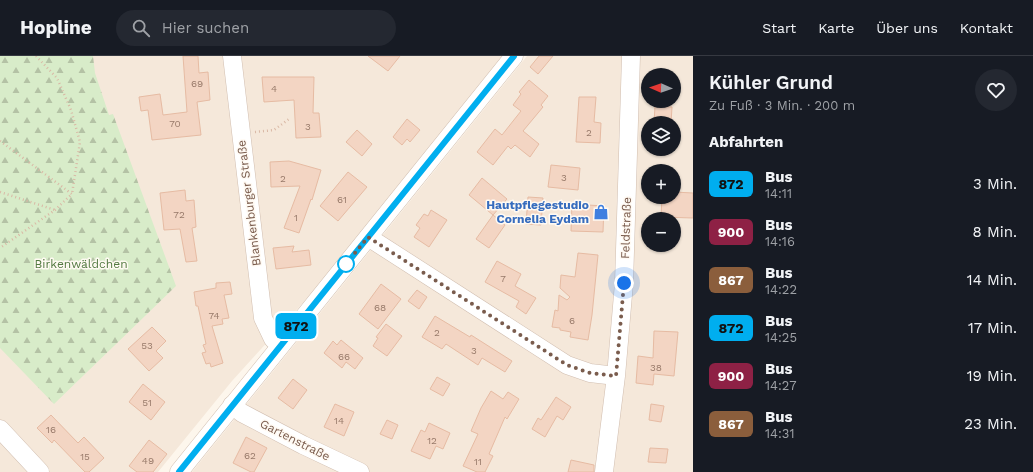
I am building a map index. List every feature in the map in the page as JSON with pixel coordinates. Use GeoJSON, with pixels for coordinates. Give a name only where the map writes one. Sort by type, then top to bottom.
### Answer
{"type":"FeatureCollection","features":[{"type":"Feature","properties":{"kind":"street","name":"Blankenburger Straße"},"geometry":{"type":"LineString","coordinates":[[232,56],[263,318],[273,339],[280,346]]}},
{"type":"Feature","properties":{"kind":"street"},"geometry":{"type":"LineString","coordinates":[[179,472],[514,56]]}},
{"type":"Feature","properties":{"kind":"street","name":"Feldstraße"},"geometry":{"type":"LineString","coordinates":[[604,472],[616,376],[624,283],[631,56]]}},
{"type":"Feature","properties":{"kind":"street"},"geometry":{"type":"LineString","coordinates":[[368,237],[567,365],[590,373],[616,376]]}},
{"type":"Feature","properties":{"kind":"street","name":"Gartenstraße"},"geometry":{"type":"LineString","coordinates":[[232,405],[242,413],[303,445],[360,472]]}},
{"type":"Feature","properties":{"kind":"street"},"geometry":{"type":"LineString","coordinates":[[0,429],[40,472]]}},
{"type":"Feature","properties":{"kind":"path"},"geometry":{"type":"LineString","coordinates":[[0,248],[55,210],[72,194],[80,142],[71,110],[57,78],[36,56]]}},
{"type":"Feature","properties":{"kind":"path"},"geometry":{"type":"LineString","coordinates":[[241,133],[274,130],[289,119]]}},
{"type":"Feature","properties":{"kind":"path"},"geometry":{"type":"LineString","coordinates":[[0,141],[72,194]]}},
{"type":"Feature","properties":{"kind":"path"},"geometry":{"type":"LineString","coordinates":[[0,192],[55,210]]}},
{"type":"Feature","properties":{"kind":"shaded area"},"geometry":{"type":"Polygon","coordinates":[[[0,56],[508,56],[408,187],[232,381],[158,472],[0,472],[0,56]]]}},
{"type":"Feature","properties":{"kind":"shaded area"},"geometry":{"type":"Polygon","coordinates":[[[527,56],[693,56],[693,472],[192,472],[527,56]]]}},
{"type":"Feature","properties":{"kind":"green space","name":"Birkenwäldchen"},"geometry":{"type":"Polygon","coordinates":[[[0,56],[93,56],[95,73],[109,115],[113,114],[176,286],[54,404],[0,348],[0,56]]]}},
{"type":"Feature","properties":{"kind":"building"},"geometry":{"type":"Polygon","coordinates":[[[183,56],[198,56],[199,73],[208,72],[210,100],[197,102],[201,135],[152,140],[148,110],[141,111],[139,97],[160,94],[163,115],[187,112],[183,56]]]}},
{"type":"Feature","properties":{"kind":"building"},"geometry":{"type":"Polygon","coordinates":[[[368,56],[400,56],[388,71],[368,56]]]}},
{"type":"Feature","properties":{"kind":"building"},"geometry":{"type":"Polygon","coordinates":[[[539,56],[553,56],[538,74],[530,67],[539,56]]]}},
{"type":"Feature","properties":{"kind":"building"},"geometry":{"type":"Polygon","coordinates":[[[262,77],[314,77],[313,113],[319,113],[321,137],[296,138],[294,100],[264,102],[262,77]]]}},
{"type":"Feature","properties":{"kind":"building"},"geometry":{"type":"Polygon","coordinates":[[[529,80],[548,96],[541,105],[543,107],[523,131],[539,144],[530,157],[515,145],[511,149],[508,146],[493,165],[477,152],[495,129],[502,135],[521,111],[513,105],[521,94],[519,92],[529,80]]]}},
{"type":"Feature","properties":{"kind":"building"},"geometry":{"type":"Polygon","coordinates":[[[579,97],[596,97],[594,122],[601,123],[600,143],[576,142],[579,97]]]}},
{"type":"Feature","properties":{"kind":"building"},"geometry":{"type":"Polygon","coordinates":[[[655,108],[672,108],[671,116],[654,116],[655,108]]]}},
{"type":"Feature","properties":{"kind":"building"},"geometry":{"type":"Polygon","coordinates":[[[407,119],[420,130],[410,142],[407,139],[402,145],[393,137],[407,119]]]}},
{"type":"Feature","properties":{"kind":"building"},"geometry":{"type":"Polygon","coordinates":[[[357,130],[372,144],[362,156],[346,142],[357,130]]]}},
{"type":"Feature","properties":{"kind":"building"},"geometry":{"type":"Polygon","coordinates":[[[289,161],[321,170],[312,200],[311,199],[299,233],[284,228],[300,186],[271,187],[270,162],[289,161]]]}},
{"type":"Feature","properties":{"kind":"building"},"geometry":{"type":"Polygon","coordinates":[[[551,165],[580,168],[578,190],[548,187],[551,165]]]}},
{"type":"Feature","properties":{"kind":"building"},"geometry":{"type":"Polygon","coordinates":[[[348,172],[367,187],[338,221],[320,206],[348,172]]]}},
{"type":"Feature","properties":{"kind":"building"},"geometry":{"type":"Polygon","coordinates":[[[482,178],[507,199],[493,215],[469,195],[482,178]]]}},
{"type":"Feature","properties":{"kind":"building"},"geometry":{"type":"Polygon","coordinates":[[[185,190],[186,201],[194,200],[196,227],[192,228],[197,261],[186,262],[180,229],[164,230],[160,193],[185,190]]]}},
{"type":"Feature","properties":{"kind":"building"},"geometry":{"type":"Polygon","coordinates":[[[681,192],[693,193],[693,218],[681,218],[681,212],[661,212],[662,204],[681,204],[681,192]]]}},
{"type":"Feature","properties":{"kind":"building"},"geometry":{"type":"Polygon","coordinates":[[[528,197],[543,198],[541,225],[526,224],[528,197]]]}},
{"type":"Feature","properties":{"kind":"building"},"geometry":{"type":"Polygon","coordinates":[[[572,204],[604,206],[603,232],[571,231],[572,204]]]}},
{"type":"Feature","properties":{"kind":"building"},"geometry":{"type":"Polygon","coordinates":[[[431,210],[447,220],[429,247],[414,237],[420,228],[416,225],[424,214],[428,216],[431,210]]]}},
{"type":"Feature","properties":{"kind":"building"},"geometry":{"type":"Polygon","coordinates":[[[493,215],[505,225],[489,248],[476,239],[493,215]]]}},
{"type":"Feature","properties":{"kind":"building"},"geometry":{"type":"Polygon","coordinates":[[[294,246],[292,252],[309,250],[311,265],[276,269],[273,248],[294,246]]]}},
{"type":"Feature","properties":{"kind":"building"},"geometry":{"type":"Polygon","coordinates":[[[578,253],[598,255],[588,340],[570,337],[571,332],[552,327],[555,310],[558,311],[559,295],[567,300],[570,297],[560,288],[561,275],[575,277],[578,253]]]}},
{"type":"Feature","properties":{"kind":"building"},"geometry":{"type":"Polygon","coordinates":[[[497,261],[521,274],[515,286],[536,298],[526,314],[516,307],[519,301],[485,282],[497,261]]]}},
{"type":"Feature","properties":{"kind":"building"},"geometry":{"type":"Polygon","coordinates":[[[230,282],[232,294],[224,295],[229,318],[222,319],[223,324],[212,326],[223,363],[211,367],[210,363],[206,364],[202,353],[206,352],[203,345],[206,344],[194,292],[216,288],[216,283],[230,282]]]}},
{"type":"Feature","properties":{"kind":"building"},"geometry":{"type":"Polygon","coordinates":[[[381,284],[401,299],[378,329],[359,314],[381,284]]]}},
{"type":"Feature","properties":{"kind":"building"},"geometry":{"type":"Polygon","coordinates":[[[417,290],[427,297],[419,309],[408,301],[417,290]]]}},
{"type":"Feature","properties":{"kind":"building"},"geometry":{"type":"Polygon","coordinates":[[[435,316],[470,337],[471,335],[512,361],[505,372],[482,358],[478,365],[446,344],[442,349],[422,337],[435,316]]]}},
{"type":"Feature","properties":{"kind":"building"},"geometry":{"type":"Polygon","coordinates":[[[386,324],[402,336],[387,356],[373,346],[378,338],[376,337],[386,324]]]}},
{"type":"Feature","properties":{"kind":"building"},"geometry":{"type":"Polygon","coordinates":[[[152,327],[166,341],[156,351],[163,358],[149,371],[128,349],[152,327]]]}},
{"type":"Feature","properties":{"kind":"building"},"geometry":{"type":"Polygon","coordinates":[[[654,331],[678,332],[674,376],[654,374],[653,385],[636,383],[638,356],[653,358],[654,331]]]}},
{"type":"Feature","properties":{"kind":"building"},"geometry":{"type":"Polygon","coordinates":[[[341,340],[363,358],[355,369],[346,362],[342,368],[324,353],[333,341],[337,345],[341,340]]]}},
{"type":"Feature","properties":{"kind":"building"},"geometry":{"type":"Polygon","coordinates":[[[437,377],[450,384],[443,396],[430,389],[437,377]]]}},
{"type":"Feature","properties":{"kind":"building"},"geometry":{"type":"Polygon","coordinates":[[[293,379],[307,390],[293,409],[278,398],[293,379]]]}},
{"type":"Feature","properties":{"kind":"building"},"geometry":{"type":"Polygon","coordinates":[[[143,384],[165,402],[151,420],[129,402],[143,384]]]}},
{"type":"Feature","properties":{"kind":"building"},"geometry":{"type":"Polygon","coordinates":[[[491,391],[503,399],[508,392],[519,399],[507,419],[505,417],[489,454],[493,456],[485,472],[477,472],[463,466],[478,434],[471,431],[481,408],[491,391]]]}},
{"type":"Feature","properties":{"kind":"building"},"geometry":{"type":"Polygon","coordinates":[[[556,397],[571,407],[563,420],[557,416],[545,437],[532,429],[538,418],[541,420],[556,397]]]}},
{"type":"Feature","properties":{"kind":"building"},"geometry":{"type":"Polygon","coordinates":[[[335,404],[354,412],[344,436],[324,427],[335,404]]]}},
{"type":"Feature","properties":{"kind":"building"},"geometry":{"type":"Polygon","coordinates":[[[651,404],[664,406],[661,422],[649,420],[651,404]]]}},
{"type":"Feature","properties":{"kind":"building"},"geometry":{"type":"Polygon","coordinates":[[[51,415],[78,443],[84,437],[104,458],[89,472],[85,472],[54,440],[52,443],[37,428],[51,415]]]}},
{"type":"Feature","properties":{"kind":"building"},"geometry":{"type":"Polygon","coordinates":[[[387,420],[398,425],[392,439],[380,434],[387,420]]]}},
{"type":"Feature","properties":{"kind":"building"},"geometry":{"type":"Polygon","coordinates":[[[429,423],[450,433],[443,449],[436,446],[430,459],[411,451],[421,430],[425,432],[429,423]]]}},
{"type":"Feature","properties":{"kind":"building"},"geometry":{"type":"Polygon","coordinates":[[[246,437],[267,448],[254,472],[233,463],[246,437]]]}},
{"type":"Feature","properties":{"kind":"building"},"geometry":{"type":"Polygon","coordinates":[[[149,440],[167,454],[153,472],[137,472],[129,466],[149,440]]]}},
{"type":"Feature","properties":{"kind":"building"},"geometry":{"type":"Polygon","coordinates":[[[650,448],[668,449],[666,463],[648,462],[650,448]]]}},
{"type":"Feature","properties":{"kind":"building"},"geometry":{"type":"Polygon","coordinates":[[[571,460],[594,465],[594,472],[568,472],[571,460]]]}},
{"type":"Feature","properties":{"kind":"bus line","name":"872"},"geometry":{"type":"LineString","coordinates":[[179,472],[514,56]]}},
{"type":"Feature","properties":{"kind":"place","name":"Hautpflegestudio Cornelia Eydam"},"geometry":{"type":"Point","coordinates":[601,212]}},
{"type":"Feature","properties":{"kind":"route"},"geometry":{"type":"LineString","coordinates":[[346,264],[368,237],[567,365],[590,373],[616,376],[624,283]]}}]}
